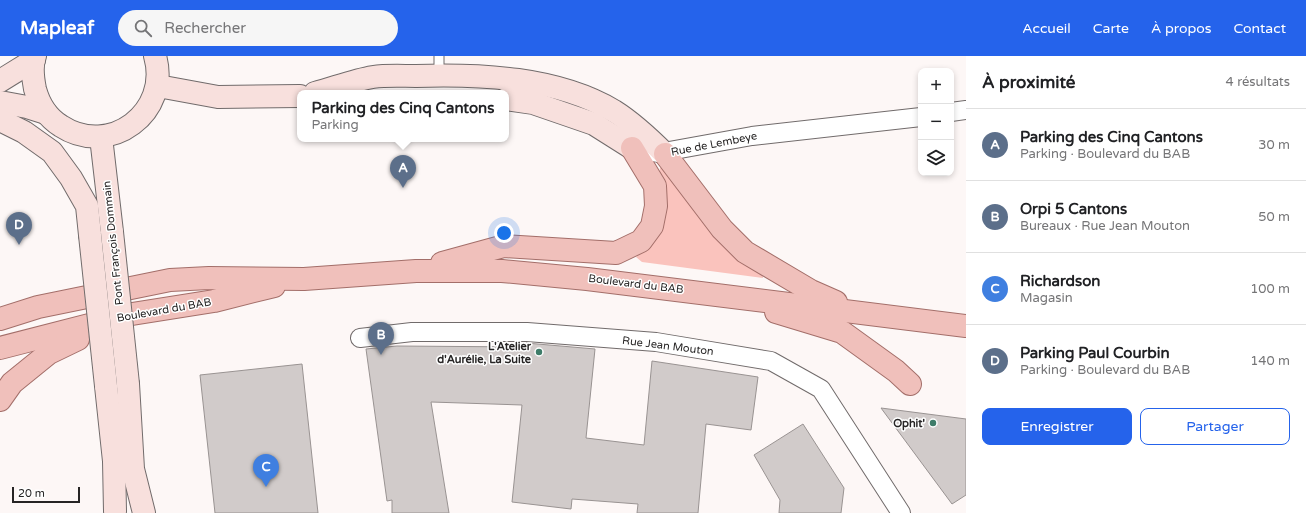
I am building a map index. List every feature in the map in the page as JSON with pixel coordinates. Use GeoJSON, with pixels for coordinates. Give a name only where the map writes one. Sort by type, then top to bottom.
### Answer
{"type":"FeatureCollection","features":[{"type":"Feature","properties":{"kind":"main road"},"geometry":{"type":"LineString","coordinates":[[35,58],[33,79],[37,97],[46,113],[65,129],[77,134],[101,136],[121,132],[138,121],[150,105],[158,86],[158,67],[155,56]]}},
{"type":"Feature","properties":{"kind":"main road"},"geometry":{"type":"LineString","coordinates":[[0,81],[35,58]]}},
{"type":"Feature","properties":{"kind":"main road","name":"Rue de Lembeye"},"geometry":{"type":"LineString","coordinates":[[326,90],[374,77],[439,66],[501,78],[541,83],[564,89],[590,99],[613,111],[636,126],[665,154]]}},
{"type":"Feature","properties":{"kind":"main road"},"geometry":{"type":"LineString","coordinates":[[158,86],[218,97],[297,96]]}},
{"type":"Feature","properties":{"kind":"main road"},"geometry":{"type":"LineString","coordinates":[[416,271],[504,246],[616,253],[641,241],[652,226],[656,206],[655,186],[632,148],[594,124],[532,104],[509,100]]}},
{"type":"Feature","properties":{"kind":"main road"},"geometry":{"type":"LineString","coordinates":[[0,102],[27,106],[46,113]]}},
{"type":"Feature","properties":{"kind":"main road","name":"Pont François Dommain"},"geometry":{"type":"LineString","coordinates":[[0,120],[24,132],[52,152],[71,178],[87,206],[114,461],[114,512]]}},
{"type":"Feature","properties":{"kind":"main road","name":"Pont François Dommain"},"geometry":{"type":"LineString","coordinates":[[101,136],[128,384],[133,469],[144,513]]}},
{"type":"Feature","properties":{"kind":"main road"},"geometry":{"type":"LineString","coordinates":[[665,154],[722,229],[745,252],[811,291],[859,312]]}},
{"type":"Feature","properties":{"kind":"main road","name":"Boulevard du BAB"},"geometry":{"type":"LineString","coordinates":[[0,319],[38,307],[170,280],[209,278],[304,279],[368,273],[416,271],[502,271],[587,278],[966,326]]}},
{"type":"Feature","properties":{"kind":"main road","name":"Boulevard du BAB"},"geometry":{"type":"LineString","coordinates":[[0,348],[132,314],[214,301],[304,279]]}},
{"type":"Feature","properties":{"kind":"main road"},"geometry":{"type":"LineString","coordinates":[[721,294],[842,332],[896,371],[910,384]]}},
{"type":"Feature","properties":{"kind":"main road"},"geometry":{"type":"LineString","coordinates":[[0,400],[12,383],[48,353],[132,314]]}},
{"type":"Feature","properties":{"kind":"main road","name":"Pont François Dommain"},"geometry":{"type":"LineString","coordinates":[[114,512],[133,469]]}},
{"type":"Feature","properties":{"kind":"street"},"geometry":{"type":"LineString","coordinates":[[954,112],[966,110]]}},
{"type":"Feature","properties":{"kind":"street","name":"Rue de Lembeye"},"geometry":{"type":"LineString","coordinates":[[665,154],[669,151],[752,136],[918,117]]}},
{"type":"Feature","properties":{"kind":"street"},"geometry":{"type":"LineString","coordinates":[[632,148],[665,154]]}},
{"type":"Feature","properties":{"kind":"street","name":"Rue Jean Mouton"},"geometry":{"type":"LineString","coordinates":[[360,338],[412,332],[527,332],[656,342],[771,361],[821,389],[901,513]]}},
{"type":"Feature","properties":{"kind":"shaded area"},"geometry":{"type":"Polygon","coordinates":[[[660,168],[666,169],[762,272],[763,278],[642,262],[636,257],[647,246],[657,230],[664,213],[666,205],[666,190],[660,168]]]}},
{"type":"Feature","properties":{"kind":"building"},"geometry":{"type":"Polygon","coordinates":[[[526,343],[595,349],[586,438],[644,445],[652,361],[758,377],[751,430],[706,424],[698,513],[637,513],[638,504],[572,499],[571,509],[512,502],[522,405],[431,402],[449,513],[392,513],[392,500],[387,501],[366,349],[397,346],[526,347],[526,343]]]}},
{"type":"Feature","properties":{"kind":"building"},"geometry":{"type":"Polygon","coordinates":[[[302,364],[318,513],[215,513],[200,375],[302,364]]]}},
{"type":"Feature","properties":{"kind":"building"},"geometry":{"type":"Polygon","coordinates":[[[881,408],[966,419],[966,495],[952,504],[881,408]]]}},
{"type":"Feature","properties":{"kind":"building"},"geometry":{"type":"Polygon","coordinates":[[[803,424],[844,488],[841,513],[779,513],[780,500],[754,455],[803,424]]]}},
{"type":"Feature","properties":{"kind":"place","name":"Parking des Cinq Cantons"},"geometry":{"type":"Point","coordinates":[403,188]}},
{"type":"Feature","properties":{"kind":"place","name":"Parking Paul Courbin"},"geometry":{"type":"Point","coordinates":[19,245]}},
{"type":"Feature","properties":{"kind":"place","name":"L'Atelier d'Aurélie, La Suite"},"geometry":{"type":"Point","coordinates":[539,352]}},
{"type":"Feature","properties":{"kind":"place","name":"Orpi 5 Cantons"},"geometry":{"type":"Point","coordinates":[381,355]}},
{"type":"Feature","properties":{"kind":"place","name":"Ophit'"},"geometry":{"type":"Point","coordinates":[933,423]}},
{"type":"Feature","properties":{"kind":"place","name":"Richardson"},"geometry":{"type":"Point","coordinates":[266,487]}}]}
